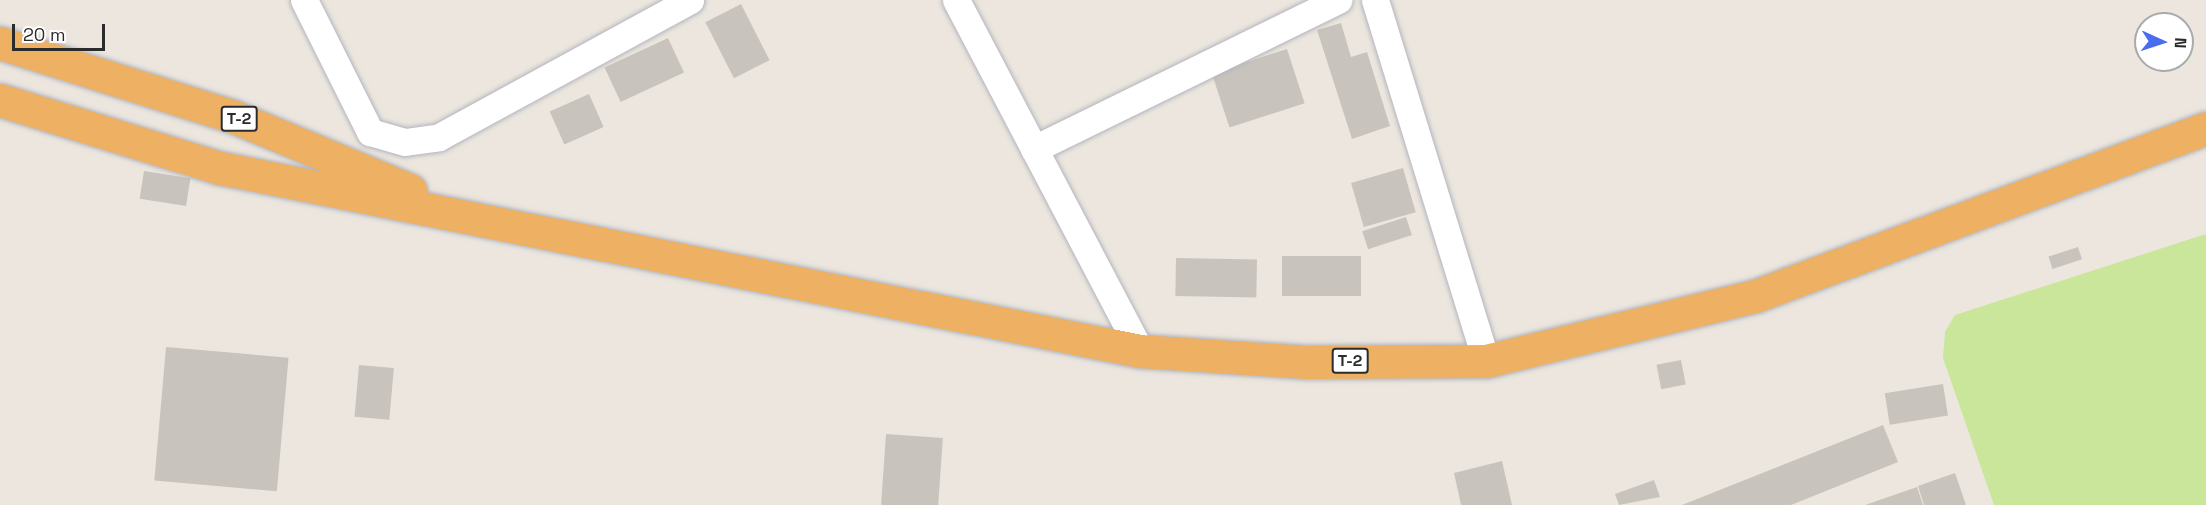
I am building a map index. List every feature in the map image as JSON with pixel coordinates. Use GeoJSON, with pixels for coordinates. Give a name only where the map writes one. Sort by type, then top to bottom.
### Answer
{"type":"FeatureCollection","features":[{"type":"Feature","properties":{"kind":"highway","name":"T-2"},"geometry":{"type":"LineString","coordinates":[[0,43],[232,116],[470,214]]}},
{"type":"Feature","properties":{"kind":"highway","name":"T-2"},"geometry":{"type":"LineString","coordinates":[[0,100],[220,168],[470,214],[1140,351],[1306,362],[1486,361],[1755,296],[2206,128]]}},
{"type":"Feature","properties":{"kind":"street"},"geometry":{"type":"LineString","coordinates":[[304,0],[370,132],[405,142],[439,137],[690,0]]}},
{"type":"Feature","properties":{"kind":"street"},"geometry":{"type":"LineString","coordinates":[[957,0],[1140,351]]}},
{"type":"Feature","properties":{"kind":"street"},"geometry":{"type":"LineString","coordinates":[[1034,149],[1338,0]]}},
{"type":"Feature","properties":{"kind":"street"},"geometry":{"type":"LineString","coordinates":[[1375,0],[1486,361]]}},
{"type":"Feature","properties":{"kind":"green space"},"geometry":{"type":"Polygon","coordinates":[[[2206,234],[2206,505],[1994,505],[1943,358],[1945,332],[1955,315],[2206,234]]]}},
{"type":"Feature","properties":{"kind":"building"},"geometry":{"type":"Polygon","coordinates":[[[741,4],[770,60],[734,78],[705,22],[741,4]]]}},
{"type":"Feature","properties":{"kind":"building"},"geometry":{"type":"Polygon","coordinates":[[[1341,23],[1351,57],[1367,52],[1390,126],[1352,139],[1317,30],[1341,23]]]}},
{"type":"Feature","properties":{"kind":"building"},"geometry":{"type":"Polygon","coordinates":[[[668,38],[684,72],[621,102],[605,68],[668,38]]]}},
{"type":"Feature","properties":{"kind":"building"},"geometry":{"type":"Polygon","coordinates":[[[1287,49],[1305,103],[1229,128],[1212,73],[1287,49]]]}},
{"type":"Feature","properties":{"kind":"building"},"geometry":{"type":"Polygon","coordinates":[[[589,94],[604,127],[564,144],[550,111],[589,94]]]}},
{"type":"Feature","properties":{"kind":"building"},"geometry":{"type":"Polygon","coordinates":[[[1403,168],[1416,212],[1364,227],[1351,183],[1403,168]]]}},
{"type":"Feature","properties":{"kind":"building"},"geometry":{"type":"Polygon","coordinates":[[[144,171],[190,178],[186,206],[140,199],[144,171]]]}},
{"type":"Feature","properties":{"kind":"building"},"geometry":{"type":"Polygon","coordinates":[[[1406,217],[1412,235],[1368,249],[1362,231],[1406,217]]]}},
{"type":"Feature","properties":{"kind":"building"},"geometry":{"type":"Polygon","coordinates":[[[2078,247],[2082,259],[2053,269],[2049,257],[2078,247]]]}},
{"type":"Feature","properties":{"kind":"building"},"geometry":{"type":"Polygon","coordinates":[[[1282,256],[1361,256],[1361,296],[1282,296],[1282,256]]]}},
{"type":"Feature","properties":{"kind":"building"},"geometry":{"type":"Polygon","coordinates":[[[1176,258],[1257,259],[1256,297],[1175,296],[1176,258]]]}},
{"type":"Feature","properties":{"kind":"building"},"geometry":{"type":"Polygon","coordinates":[[[166,347],[289,358],[277,491],[154,480],[166,347]]]}},
{"type":"Feature","properties":{"kind":"building"},"geometry":{"type":"Polygon","coordinates":[[[1681,360],[1686,385],[1661,389],[1656,365],[1681,360]]]}},
{"type":"Feature","properties":{"kind":"building"},"geometry":{"type":"Polygon","coordinates":[[[359,365],[394,368],[389,420],[354,417],[359,365]]]}},
{"type":"Feature","properties":{"kind":"building"},"geometry":{"type":"Polygon","coordinates":[[[1943,384],[1948,416],[1890,425],[1885,393],[1943,384]]]}},
{"type":"Feature","properties":{"kind":"building"},"geometry":{"type":"Polygon","coordinates":[[[1883,425],[1898,462],[1791,505],[1682,505],[1883,425]]]}},
{"type":"Feature","properties":{"kind":"building"},"geometry":{"type":"Polygon","coordinates":[[[886,434],[943,438],[938,505],[881,505],[886,434]]]}},
{"type":"Feature","properties":{"kind":"building"},"geometry":{"type":"Polygon","coordinates":[[[1502,461],[1512,505],[1461,505],[1454,473],[1502,461]]]}},
{"type":"Feature","properties":{"kind":"building"},"geometry":{"type":"Polygon","coordinates":[[[1955,473],[1966,505],[1924,505],[1918,486],[1955,473]]]}},
{"type":"Feature","properties":{"kind":"building"},"geometry":{"type":"Polygon","coordinates":[[[1654,480],[1660,497],[1619,505],[1615,494],[1654,480]]]}},
{"type":"Feature","properties":{"kind":"building"},"geometry":{"type":"Polygon","coordinates":[[[1917,487],[1923,505],[1865,505],[1917,487]]]}}]}
